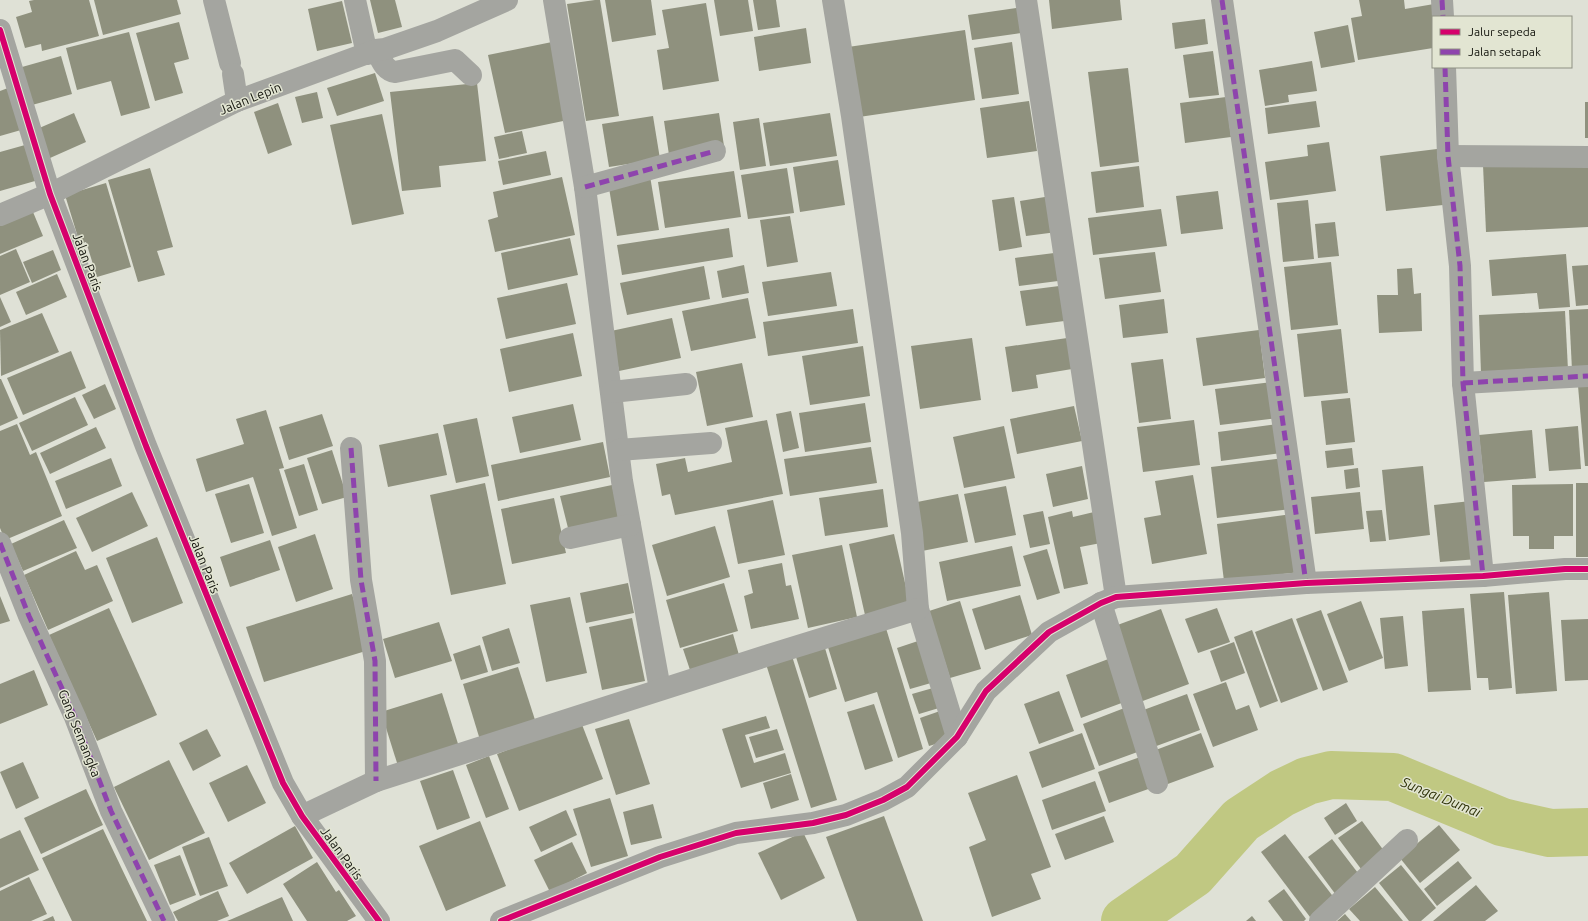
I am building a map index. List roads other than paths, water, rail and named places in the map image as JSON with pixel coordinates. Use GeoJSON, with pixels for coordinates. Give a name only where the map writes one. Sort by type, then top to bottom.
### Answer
{"type":"FeatureCollection","features":[{"type":"Feature","properties":{"kind":"street"},"geometry":{"type":"LineString","coordinates":[[214,0],[231,68],[237,101]]}},
{"type":"Feature","properties":{"kind":"street"},"geometry":{"type":"LineString","coordinates":[[355,0],[371,52],[390,71],[395,72],[455,60],[470,75]]}},
{"type":"Feature","properties":{"kind":"street","name":"Jalan Lepin"},"geometry":{"type":"LineString","coordinates":[[0,215],[50,194],[237,101],[371,52],[385,49],[437,31],[507,0]]}},
{"type":"Feature","properties":{"kind":"street"},"geometry":{"type":"LineString","coordinates":[[554,0],[585,187],[630,525],[660,689]]}},
{"type":"Feature","properties":{"kind":"street"},"geometry":{"type":"LineString","coordinates":[[833,0],[852,116],[912,533],[918,609],[957,737]]}},
{"type":"Feature","properties":{"kind":"street"},"geometry":{"type":"LineString","coordinates":[[1026,0],[1108,600],[1157,783]]}},
{"type":"Feature","properties":{"kind":"street"},"geometry":{"type":"LineString","coordinates":[[1222,0],[1306,583]]}},
{"type":"Feature","properties":{"kind":"street"},"geometry":{"type":"LineString","coordinates":[[1442,0],[1443,16]]}},
{"type":"Feature","properties":{"kind":"street","name":"Jalan Paris"},"geometry":{"type":"LineString","coordinates":[[0,30],[50,194],[164,490],[283,783],[302,816],[379,921]]}},
{"type":"Feature","properties":{"kind":"street"},"geometry":{"type":"LineString","coordinates":[[1445,68],[1448,156],[1460,266],[1463,383],[1483,576]]}},
{"type":"Feature","properties":{"kind":"street"},"geometry":{"type":"LineString","coordinates":[[585,187],[715,152]]}},
{"type":"Feature","properties":{"kind":"street"},"geometry":{"type":"LineString","coordinates":[[1448,156],[1588,156]]}},
{"type":"Feature","properties":{"kind":"street"},"geometry":{"type":"LineString","coordinates":[[1463,383],[1588,376]]}},
{"type":"Feature","properties":{"kind":"street"},"geometry":{"type":"LineString","coordinates":[[612,392],[686,384]]}},
{"type":"Feature","properties":{"kind":"street"},"geometry":{"type":"LineString","coordinates":[[619,450],[711,443]]}},
{"type":"Feature","properties":{"kind":"street"},"geometry":{"type":"LineString","coordinates":[[351,448],[361,580],[375,661],[376,781]]}},
{"type":"Feature","properties":{"kind":"street"},"geometry":{"type":"LineString","coordinates":[[570,538],[630,525]]}},
{"type":"Feature","properties":{"kind":"street","name":"Gang Semangka"},"geometry":{"type":"LineString","coordinates":[[0,543],[29,616],[75,717],[111,812],[164,921]]}},
{"type":"Feature","properties":{"kind":"street"},"geometry":{"type":"LineString","coordinates":[[501,921],[660,857],[736,833],[813,823],[846,815],[883,800],[907,787],[957,737],[986,691],[1049,632],[1108,600],[1306,583],[1483,576],[1565,569],[1588,569]]}},
{"type":"Feature","properties":{"kind":"street"},"geometry":{"type":"LineString","coordinates":[[302,816],[376,781],[660,689],[918,609]]}},
{"type":"Feature","properties":{"kind":"street"},"geometry":{"type":"LineString","coordinates":[[1320,921],[1407,840]]}},
{"type":"Feature","properties":{"kind":"waterway","name":"Sungai Dumai"},"geometry":{"type":"LineString","coordinates":[[1125,921],[1193,874],[1241,820],[1282,793],[1307,781],[1331,775],[1393,777],[1502,822],[1550,833],[1588,832]]}}]}
